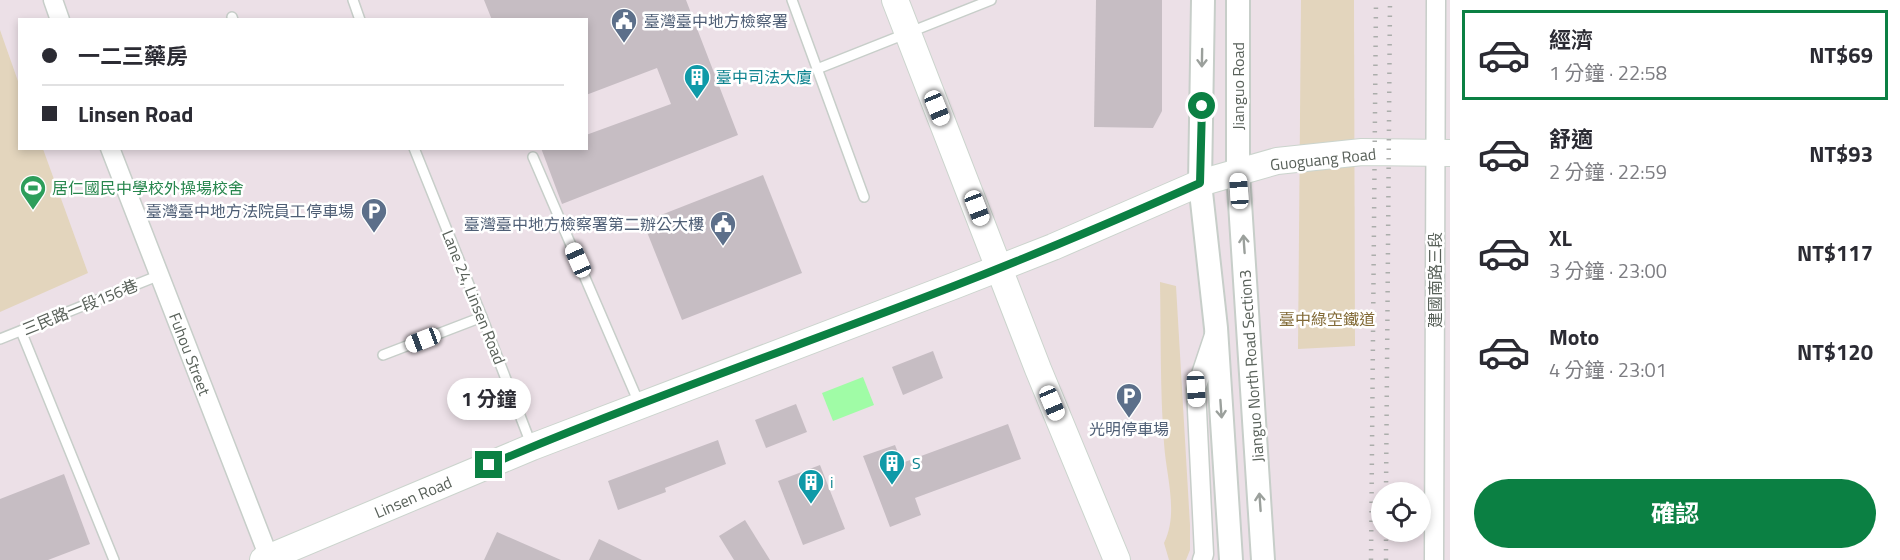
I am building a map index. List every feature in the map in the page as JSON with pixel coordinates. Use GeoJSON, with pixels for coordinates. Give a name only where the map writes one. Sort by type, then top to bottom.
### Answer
{"type":"FeatureCollection","features":[{"type":"Feature","properties":{"kind":"main road"},"geometry":{"type":"LineString","coordinates":[[895,0],[1038,369],[1117,560]]}},
{"type":"Feature","properties":{"kind":"main road","name":"Guoguang Road"},"geometry":{"type":"LineString","coordinates":[[1000,267],[1053,247],[1200,183],[1277,161],[1362,152],[1443,153]]}},
{"type":"Feature","properties":{"kind":"main road","name":"Linsen Road"},"geometry":{"type":"LineString","coordinates":[[267,559],[639,404],[1000,267]]}},
{"type":"Feature","properties":{"kind":"street"},"geometry":{"type":"LineString","coordinates":[[53,0],[59,18]]}},
{"type":"Feature","properties":{"kind":"street"},"geometry":{"type":"LineString","coordinates":[[1200,183],[1203,0]]}},
{"type":"Feature","properties":{"kind":"street","name":"Jianguo Road"},"geometry":{"type":"LineString","coordinates":[[1238,0],[1238,172]]}},
{"type":"Feature","properties":{"kind":"street","name":"建國南路三段"},"geometry":{"type":"LineString","coordinates":[[1434,560],[1443,153],[1436,0]]}},
{"type":"Feature","properties":{"kind":"street","name":"Fuhou Street"},"geometry":{"type":"LineString","coordinates":[[112,150],[267,559]]}},
{"type":"Feature","properties":{"kind":"street","name":"Jianguo North Road Section3"},"geometry":{"type":"LineString","coordinates":[[1238,172],[1263,560]]}},
{"type":"Feature","properties":{"kind":"street","name":"Jianguo North Road Section3"},"geometry":{"type":"LineString","coordinates":[[1200,183],[1216,328],[1231,560]]}},
{"type":"Feature","properties":{"kind":"street"},"geometry":{"type":"LineString","coordinates":[[1202,560],[1204,544],[1196,389],[1216,328]]}},
{"type":"Feature","properties":{"kind":"lane"},"geometry":{"type":"LineString","coordinates":[[352,0],[359,18]]}},
{"type":"Feature","properties":{"kind":"lane"},"geometry":{"type":"LineString","coordinates":[[792,0],[864,197]]}},
{"type":"Feature","properties":{"kind":"lane"},"geometry":{"type":"LineString","coordinates":[[817,69],[991,0]]}},
{"type":"Feature","properties":{"kind":"lane","name":"Lane 24, Linsen Road"},"geometry":{"type":"LineString","coordinates":[[415,150],[532,447]]}},
{"type":"Feature","properties":{"kind":"lane"},"geometry":{"type":"LineString","coordinates":[[533,157],[639,404]]}},
{"type":"Feature","properties":{"kind":"lane","name":"三民路一段156巷"},"geometry":{"type":"LineString","coordinates":[[0,339],[160,275]]}},
{"type":"Feature","properties":{"kind":"lane"},"geometry":{"type":"LineString","coordinates":[[383,355],[482,317]]}},
{"type":"Feature","properties":{"kind":"lane"},"geometry":{"type":"LineString","coordinates":[[21,331],[114,560]]}},
{"type":"Feature","properties":{"kind":"green space","name":"臺中綠空鐵道"},"geometry":{"type":"Polygon","coordinates":[[[1301,0],[1354,0],[1355,346],[1298,349],[1301,0]]]}},
{"type":"Feature","properties":{"kind":"green space","name":"居仁國民中學校外操場校舍"},"geometry":{"type":"Polygon","coordinates":[[[0,30],[18,81],[18,150],[43,150],[88,273],[0,312],[0,30]]]}},
{"type":"Feature","properties":{"kind":"green space"},"geometry":{"type":"Polygon","coordinates":[[[1160,282],[1176,286],[1190,525],[1190,550],[1186,560],[1169,560],[1164,543],[1171,519],[1171,507],[1165,456],[1161,383],[1160,282]]]}},
{"type":"Feature","properties":{"kind":"shaded area"},"geometry":{"type":"Polygon","coordinates":[[[863,377],[874,405],[833,421],[822,393],[863,377]]]}},
{"type":"Feature","properties":{"kind":"building","name":"臺中司法大廈"},"geometry":{"type":"Polygon","coordinates":[[[484,0],[686,0],[738,135],[562,204],[542,150],[588,150],[588,134],[671,104],[657,68],[588,94],[588,18],[491,18],[484,0]]]}},
{"type":"Feature","properties":{"kind":"building"},"geometry":{"type":"Polygon","coordinates":[[[1096,0],[1162,0],[1162,111],[1153,128],[1094,127],[1096,0]]]}},
{"type":"Feature","properties":{"kind":"building","name":"臺灣臺中地方檢察署第二辦公大樓"},"geometry":{"type":"Polygon","coordinates":[[[763,175],[802,273],[682,320],[643,222],[763,175]]]}},
{"type":"Feature","properties":{"kind":"building"},"geometry":{"type":"Polygon","coordinates":[[[933,351],[943,378],[903,395],[892,367],[933,351]]]}},
{"type":"Feature","properties":{"kind":"building"},"geometry":{"type":"Polygon","coordinates":[[[796,404],[807,432],[766,448],[755,420],[796,404]]]}},
{"type":"Feature","properties":{"kind":"building"},"geometry":{"type":"Polygon","coordinates":[[[1008,424],[1021,459],[915,498],[921,515],[890,527],[863,456],[895,445],[902,463],[1008,424]]]}},
{"type":"Feature","properties":{"kind":"building"},"geometry":{"type":"Polygon","coordinates":[[[718,440],[726,464],[665,488],[666,492],[618,510],[608,481],[718,440]]]}},
{"type":"Feature","properties":{"kind":"building","name":"i"},"geometry":{"type":"Polygon","coordinates":[[[820,465],[845,529],[803,545],[778,481],[820,465]]]}},
{"type":"Feature","properties":{"kind":"building"},"geometry":{"type":"Polygon","coordinates":[[[64,474],[90,544],[48,560],[0,560],[0,499],[64,474]]]}},
{"type":"Feature","properties":{"kind":"building"},"geometry":{"type":"Polygon","coordinates":[[[745,520],[770,560],[734,560],[719,536],[745,520]]]}},
{"type":"Feature","properties":{"kind":"building"},"geometry":{"type":"Polygon","coordinates":[[[497,532],[561,560],[484,560],[497,532]]]}},
{"type":"Feature","properties":{"kind":"building"},"geometry":{"type":"Polygon","coordinates":[[[599,539],[642,560],[589,560],[599,539]]]}},
{"type":"Feature","properties":{"kind":"railway"},"geometry":{"type":"LineString","coordinates":[[1371,560],[1376,0]]}},
{"type":"Feature","properties":{"kind":"railway"},"geometry":{"type":"LineString","coordinates":[[1386,482],[1390,0]]}},
{"type":"Feature","properties":{"kind":"railway"},"geometry":{"type":"LineString","coordinates":[[1386,542],[1386,560]]}},
{"type":"Feature","properties":{"kind":"place","name":"臺灣臺中地方檢察署"},"geometry":{"type":"Point","coordinates":[624,44]}},
{"type":"Feature","properties":{"kind":"place","name":"臺中司法大廈"},"geometry":{"type":"Point","coordinates":[697,100]}},
{"type":"Feature","properties":{"kind":"place","name":"居仁國民中學校外操場校舍"},"geometry":{"type":"Point","coordinates":[33,211]}},
{"type":"Feature","properties":{"kind":"place","name":"臺灣臺中地方法院員工停車場"},"geometry":{"type":"Point","coordinates":[374,234]}},
{"type":"Feature","properties":{"kind":"place","name":"臺灣臺中地方檢察署第二辦公大樓"},"geometry":{"type":"Point","coordinates":[723,247]}},
{"type":"Feature","properties":{"kind":"place","name":"光明停車場"},"geometry":{"type":"Point","coordinates":[1129,419]}},
{"type":"Feature","properties":{"kind":"place","name":"S"},"geometry":{"type":"Point","coordinates":[892,486]}},
{"type":"Feature","properties":{"kind":"place","name":"i"},"geometry":{"type":"Point","coordinates":[811,505]}},
{"type":"Feature","properties":{"kind":"route"},"geometry":{"type":"LineString","coordinates":[[489,465],[639,404],[1053,247],[1200,183],[1202,106]]}}]}
